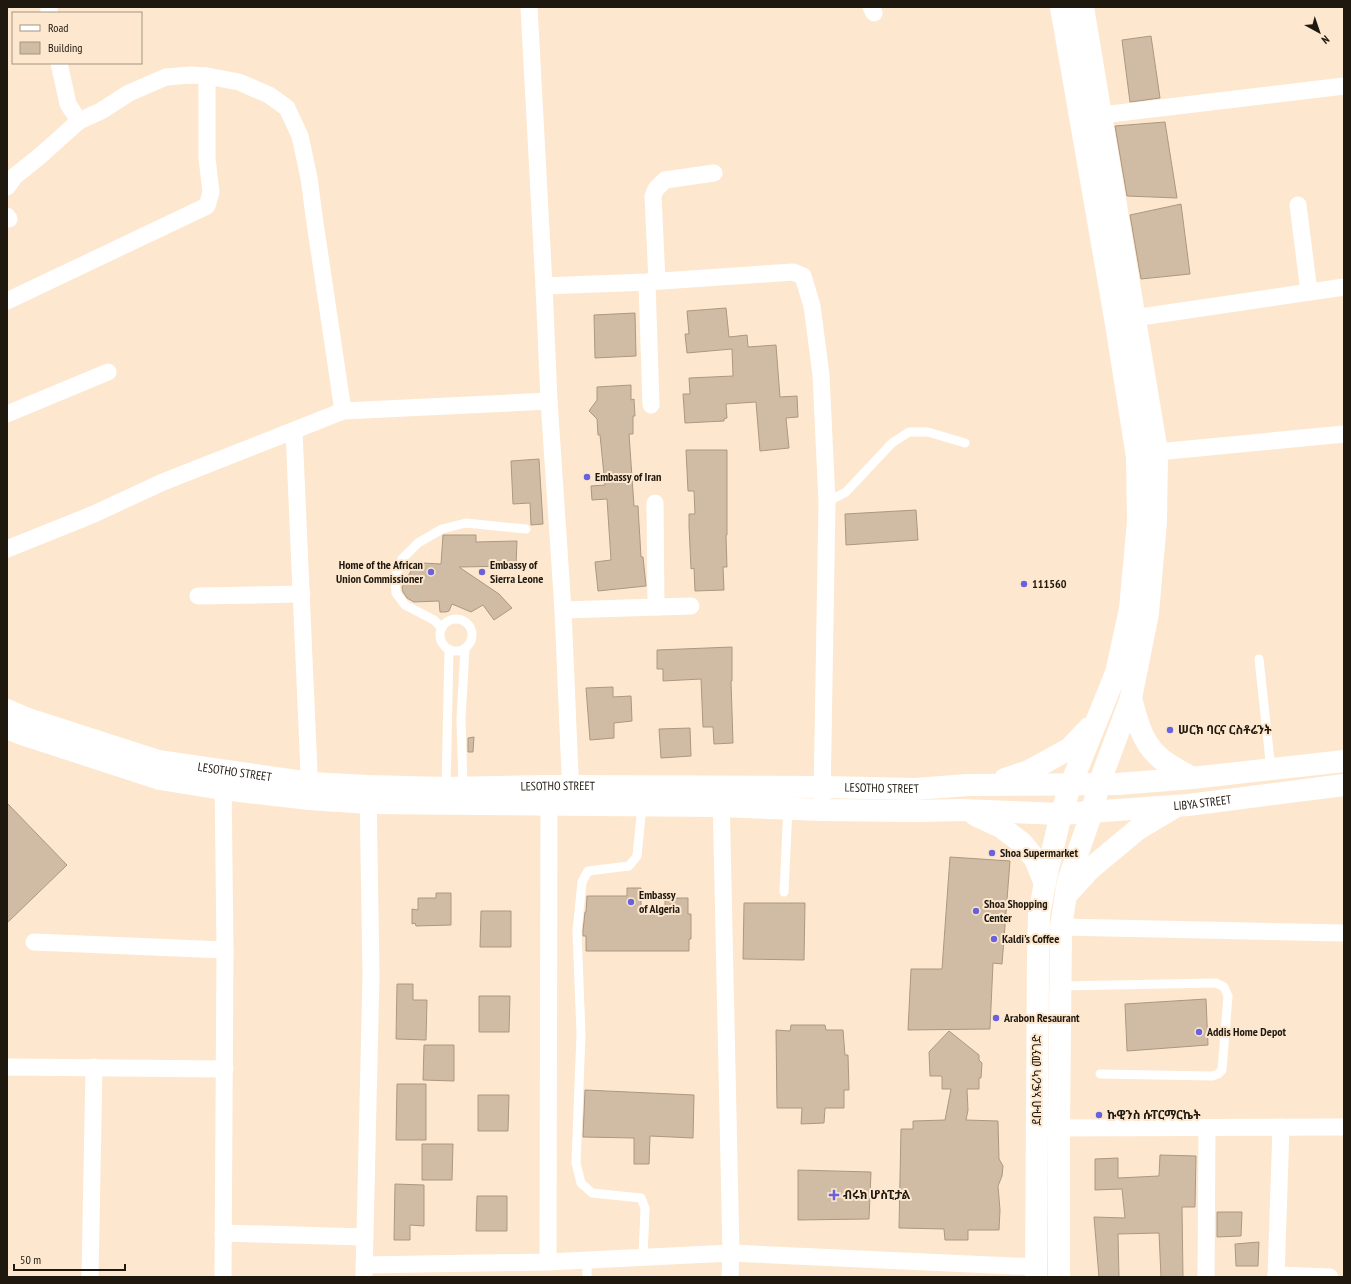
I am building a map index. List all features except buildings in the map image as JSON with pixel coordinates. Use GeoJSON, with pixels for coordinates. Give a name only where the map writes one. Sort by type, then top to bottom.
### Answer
{"type":"FeatureCollection","features":[{"type":"Feature","properties":{"kind":"main road","name":"ደቡብ አፍሪካ መንገድ"},"geometry":{"type":"LineString","coordinates":[[1036,1272],[1039,915],[1060,814],[1116,673],[1130,610],[1138,521],[1137,456],[1060,7]]}},
{"type":"Feature","properties":{"kind":"main road","name":"ደቡብ አፍሪካ መንገድ"},"geometry":{"type":"LineString","coordinates":[[1060,1277],[1059,1128],[1061,927],[1068,881],[1092,812],[1109,784],[1131,698],[1148,613],[1156,521],[1157,452],[1083,7]]}},
{"type":"Feature","properties":{"kind":"main road"},"geometry":{"type":"LineString","coordinates":[[1131,698],[1137,723],[1147,742],[1158,756],[1192,778]]}},
{"type":"Feature","properties":{"kind":"main road","name":"LESOTHO STREET"},"geometry":{"type":"LineString","coordinates":[[7,710],[28,719],[158,761],[223,780]]}},
{"type":"Feature","properties":{"kind":"main road"},"geometry":{"type":"LineString","coordinates":[[988,785],[1029,771],[1069,749],[1097,720]]}},
{"type":"Feature","properties":{"kind":"main road","name":"LESOTHO STREET"},"geometry":{"type":"LineString","coordinates":[[7,728],[160,779],[223,780],[310,791],[368,795],[549,795],[788,798],[823,787],[915,789],[968,785],[1109,784]]}},
{"type":"Feature","properties":{"kind":"main road","name":"LIBYA STREET"},"geometry":{"type":"LineString","coordinates":[[1109,784],[1271,770],[1344,760]]}},
{"type":"Feature","properties":{"kind":"main road","name":"LIBYA STREET"},"geometry":{"type":"LineString","coordinates":[[1060,814],[1178,806],[1344,785]]}},
{"type":"Feature","properties":{"kind":"main road","name":"LESOTHO STREET"},"geometry":{"type":"LineString","coordinates":[[788,798],[822,810],[962,810],[1060,814]]}},
{"type":"Feature","properties":{"kind":"main road"},"geometry":{"type":"LineString","coordinates":[[1066,896],[1090,869],[1138,829],[1178,806]]}},
{"type":"Feature","properties":{"kind":"main road"},"geometry":{"type":"LineString","coordinates":[[962,810],[1002,826],[1022,843],[1035,859],[1045,884]]}},
{"type":"Feature","properties":{"kind":"street"},"geometry":{"type":"LineString","coordinates":[[529,7],[549,401],[563,610],[571,796]]}},
{"type":"Feature","properties":{"kind":"street"},"geometry":{"type":"LineString","coordinates":[[59,64],[68,104],[79,121]]}},
{"type":"Feature","properties":{"kind":"street"},"geometry":{"type":"LineString","coordinates":[[7,187],[16,176],[79,121],[101,111],[129,94],[166,77],[191,75],[207,76],[239,82],[269,95],[287,108],[300,136],[309,178],[343,411]]}},
{"type":"Feature","properties":{"kind":"street"},"geometry":{"type":"LineString","coordinates":[[7,301],[207,206],[211,192],[207,158],[207,76]]}},
{"type":"Feature","properties":{"kind":"street"},"geometry":{"type":"LineString","coordinates":[[1102,115],[1344,86]]}},
{"type":"Feature","properties":{"kind":"street"},"geometry":{"type":"LineString","coordinates":[[651,405],[653,196],[656,189],[665,180],[714,173]]}},
{"type":"Feature","properties":{"kind":"street"},"geometry":{"type":"LineString","coordinates":[[1298,205],[1309,292]]}},
{"type":"Feature","properties":{"kind":"street"},"geometry":{"type":"LineString","coordinates":[[544,286],[652,282],[793,272],[803,276],[812,306],[820,375],[827,502],[822,810]]}},
{"type":"Feature","properties":{"kind":"street"},"geometry":{"type":"LineString","coordinates":[[1134,318],[1344,287]]}},
{"type":"Feature","properties":{"kind":"street"},"geometry":{"type":"LineString","coordinates":[[7,414],[108,372]]}},
{"type":"Feature","properties":{"kind":"street"},"geometry":{"type":"LineString","coordinates":[[7,549],[94,514],[163,482],[343,411],[549,401]]}},
{"type":"Feature","properties":{"kind":"street"},"geometry":{"type":"LineString","coordinates":[[294,431],[310,791]]}},
{"type":"Feature","properties":{"kind":"street"},"geometry":{"type":"LineString","coordinates":[[1157,452],[1344,434]]}},
{"type":"Feature","properties":{"kind":"street"},"geometry":{"type":"LineString","coordinates":[[655,503],[656,607]]}},
{"type":"Feature","properties":{"kind":"street"},"geometry":{"type":"LineString","coordinates":[[198,596],[302,594]]}},
{"type":"Feature","properties":{"kind":"street"},"geometry":{"type":"LineString","coordinates":[[563,610],[691,606]]}},
{"type":"Feature","properties":{"kind":"street"},"geometry":{"type":"LineString","coordinates":[[223,780],[225,950],[223,1277]]}},
{"type":"Feature","properties":{"kind":"street"},"geometry":{"type":"LineString","coordinates":[[368,795],[370,975],[364,1271],[731,1253],[1036,1272]]}},
{"type":"Feature","properties":{"kind":"street"},"geometry":{"type":"LineString","coordinates":[[548,1262],[549,795]]}},
{"type":"Feature","properties":{"kind":"street"},"geometry":{"type":"LineString","coordinates":[[721,797],[731,1253],[730,1277]]}},
{"type":"Feature","properties":{"kind":"street"},"geometry":{"type":"LineString","coordinates":[[1061,927],[1344,933]]}},
{"type":"Feature","properties":{"kind":"street"},"geometry":{"type":"LineString","coordinates":[[34,942],[225,950]]}},
{"type":"Feature","properties":{"kind":"street"},"geometry":{"type":"LineString","coordinates":[[7,1067],[225,1069]]}},
{"type":"Feature","properties":{"kind":"street"},"geometry":{"type":"LineString","coordinates":[[90,1277],[94,1067]]}},
{"type":"Feature","properties":{"kind":"street"},"geometry":{"type":"LineString","coordinates":[[1037,1127],[1344,1127]]}},
{"type":"Feature","properties":{"kind":"street"},"geometry":{"type":"LineString","coordinates":[[1281,1127],[1276,1276],[1330,1277]]}},
{"type":"Feature","properties":{"kind":"street"},"geometry":{"type":"LineString","coordinates":[[1206,1277],[1207,1128]]}},
{"type":"Feature","properties":{"kind":"street"},"geometry":{"type":"LineString","coordinates":[[223,1233],[364,1237]]}},
{"type":"Feature","properties":{"kind":"lane"},"geometry":{"type":"LineString","coordinates":[[827,502],[846,492],[892,443],[910,432],[928,432],[965,443]]}},
{"type":"Feature","properties":{"kind":"lane"},"geometry":{"type":"LineString","coordinates":[[442,628],[434,620],[405,605],[396,594],[394,576],[402,559],[418,543],[442,529],[466,523],[526,529]]}},
{"type":"Feature","properties":{"kind":"lane"},"geometry":{"type":"LineString","coordinates":[[454,619],[464,621],[471,629],[472,635],[469,644],[465,648],[457,651],[445,647],[440,638],[442,628],[449,621],[454,619]]}},
{"type":"Feature","properties":{"kind":"lane"},"geometry":{"type":"LineString","coordinates":[[454,796],[462,719],[465,648]]}},
{"type":"Feature","properties":{"kind":"lane"},"geometry":{"type":"LineString","coordinates":[[449,649],[454,796]]}},
{"type":"Feature","properties":{"kind":"lane"},"geometry":{"type":"LineString","coordinates":[[1260,659],[1271,770]]}},
{"type":"Feature","properties":{"kind":"lane"},"geometry":{"type":"LineString","coordinates":[[642,796],[637,856],[630,866],[588,871],[582,882],[577,931],[581,1034],[576,1164],[581,1183],[592,1193],[640,1198],[645,1208],[643,1257]]}},
{"type":"Feature","properties":{"kind":"lane"},"geometry":{"type":"LineString","coordinates":[[784,892],[788,798]]}},
{"type":"Feature","properties":{"kind":"lane"},"geometry":{"type":"LineString","coordinates":[[1060,986],[1216,984],[1224,987],[1228,996],[1222,1070],[1218,1074],[1212,1076],[1100,1074]]}},
{"type":"Feature","properties":{"kind":"lane"},"geometry":{"type":"LineString","coordinates":[[587,1260],[587,1277]]}},
{"type":"Feature","properties":{"kind":"place","name":"Embassy of Iran"},"geometry":{"type":"Point","coordinates":[587,477]}},
{"type":"Feature","properties":{"kind":"place","name":"Home of the African Union Commissioner"},"geometry":{"type":"Point","coordinates":[431,572]}},
{"type":"Feature","properties":{"kind":"place","name":"Embassy of Sierra Leone"},"geometry":{"type":"Point","coordinates":[482,572]}},
{"type":"Feature","properties":{"kind":"place","name":"111560"},"geometry":{"type":"Point","coordinates":[1024,584]}},
{"type":"Feature","properties":{"kind":"place","name":"ሠርክ ባርና ርስቶሬንት"},"geometry":{"type":"Point","coordinates":[1170,730]}},
{"type":"Feature","properties":{"kind":"place","name":"Shoa Supermarket"},"geometry":{"type":"Point","coordinates":[992,853]}},
{"type":"Feature","properties":{"kind":"place","name":"Embassy of Algeria"},"geometry":{"type":"Point","coordinates":[631,902]}},
{"type":"Feature","properties":{"kind":"place","name":"Shoa Shopping Center"},"geometry":{"type":"Point","coordinates":[976,911]}},
{"type":"Feature","properties":{"kind":"place","name":"Kaldi's Coffee"},"geometry":{"type":"Point","coordinates":[994,939]}},
{"type":"Feature","properties":{"kind":"place","name":"Arabon Resaurant"},"geometry":{"type":"Point","coordinates":[996,1018]}},
{"type":"Feature","properties":{"kind":"place","name":"Addis Home Depot"},"geometry":{"type":"Point","coordinates":[1199,1032]}},
{"type":"Feature","properties":{"kind":"place","name":"ኩዊንስ ሱፐርማርኬት"},"geometry":{"type":"Point","coordinates":[1099,1115]}},
{"type":"Feature","properties":{"kind":"place","name":"ብሩክ ሆስፒታል"},"geometry":{"type":"Point","coordinates":[834,1195]}}]}
